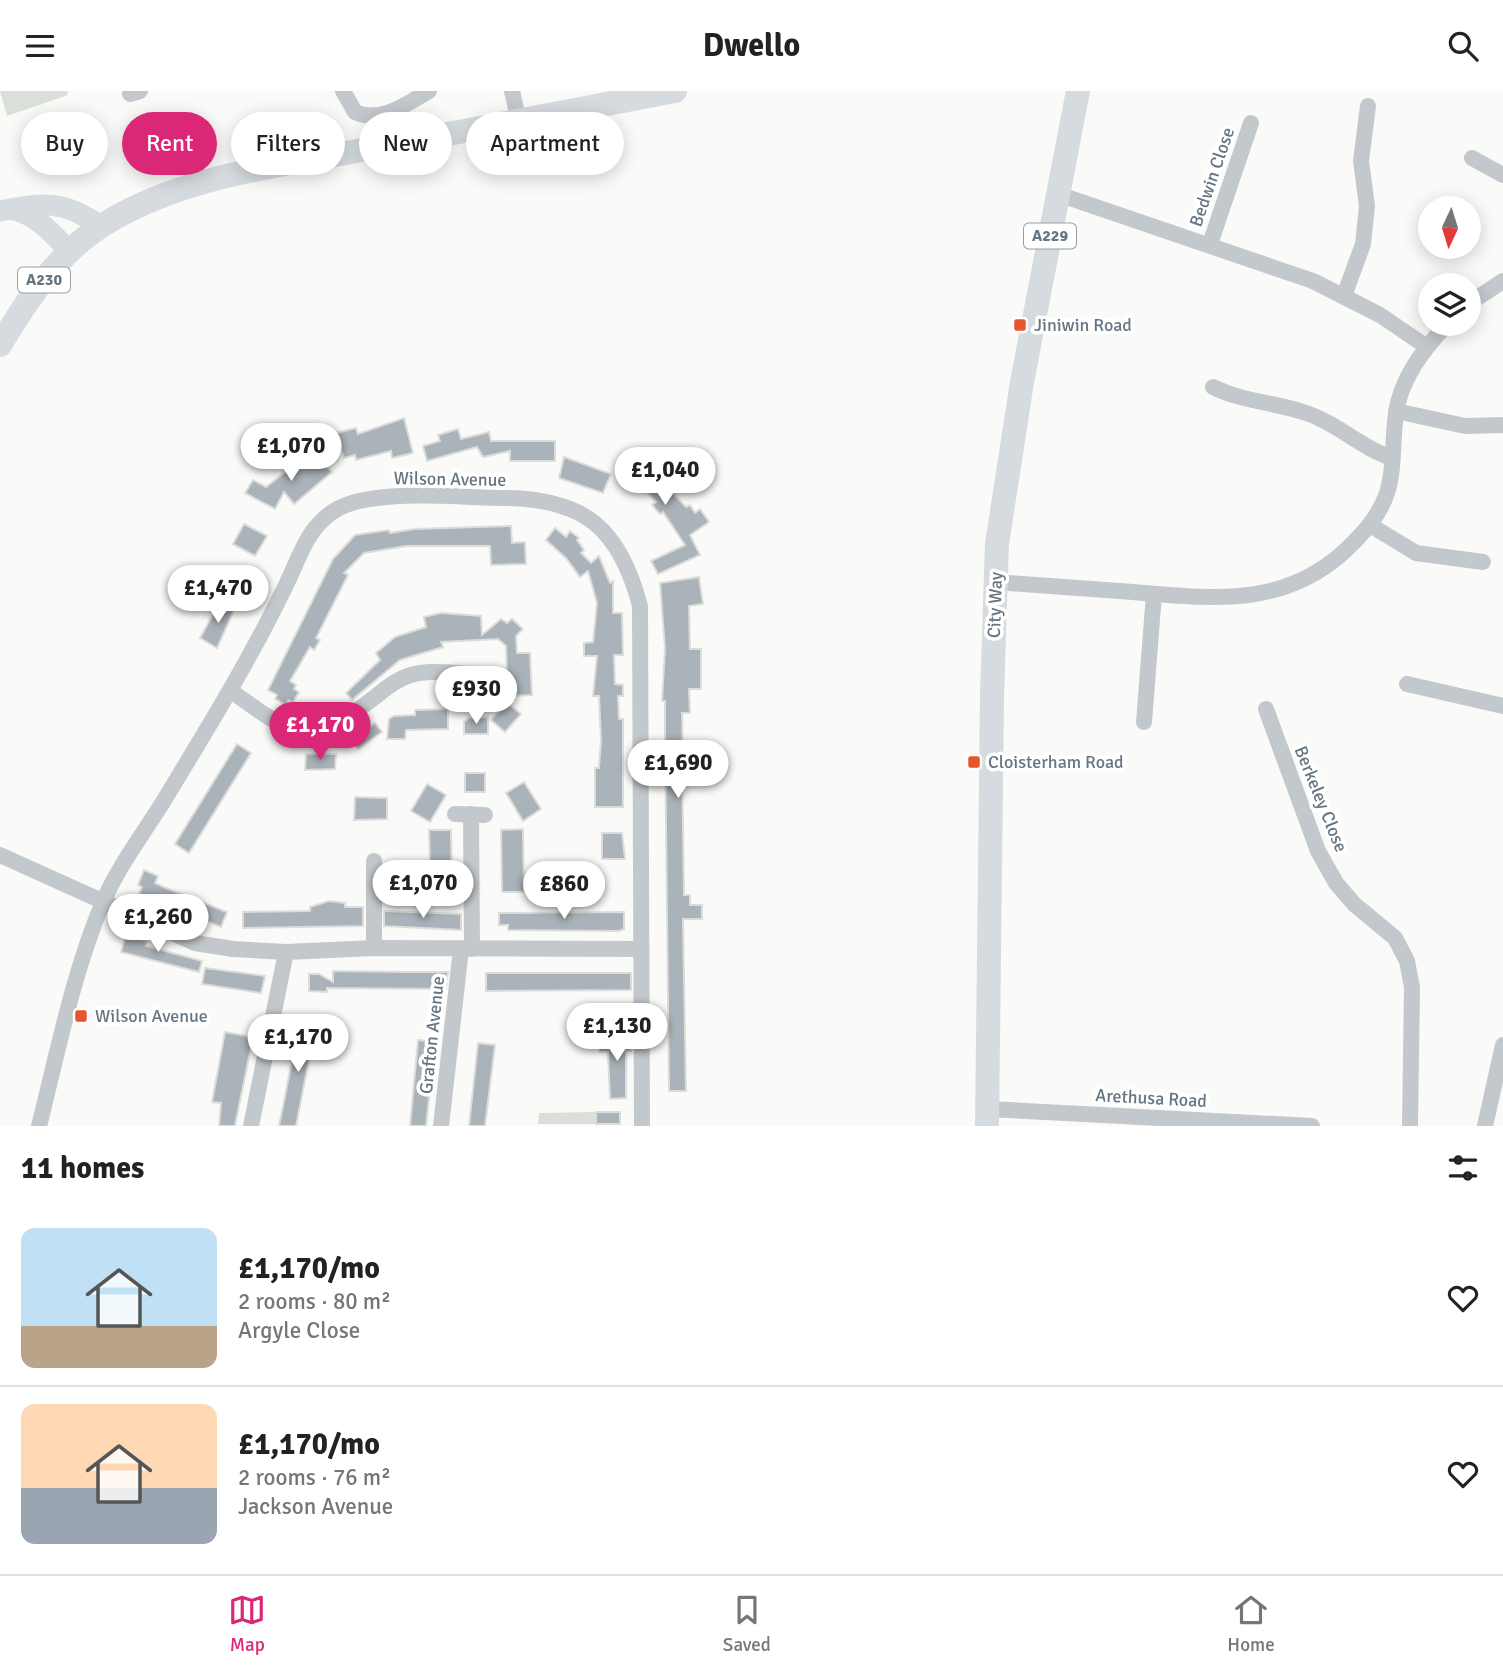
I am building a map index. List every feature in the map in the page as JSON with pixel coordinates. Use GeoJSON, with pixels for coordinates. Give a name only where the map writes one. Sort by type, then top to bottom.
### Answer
{"type":"FeatureCollection","features":[{"type":"Feature","properties":{"kind":"main road","name":"A230"},"geometry":{"type":"LineString","coordinates":[[569,112],[675,91]]}},
{"type":"Feature","properties":{"kind":"main road","name":"City Way"},"geometry":{"type":"LineString","coordinates":[[987,1117],[995,582],[1011,445],[1079,91]]}},
{"type":"Feature","properties":{"kind":"main road","name":"A230"},"geometry":{"type":"LineString","coordinates":[[0,345],[43,281],[70,252],[100,226],[141,203],[167,193],[310,160],[466,132]]}},
{"type":"Feature","properties":{"kind":"street"},"geometry":{"type":"LineString","coordinates":[[343,91],[355,112],[374,116],[400,108],[429,91]]}},
{"type":"Feature","properties":{"kind":"street"},"geometry":{"type":"LineString","coordinates":[[512,91],[517,112]]}},
{"type":"Feature","properties":{"kind":"street"},"geometry":{"type":"LineString","coordinates":[[1344,296],[1363,244],[1367,206],[1361,161],[1368,106]]}},
{"type":"Feature","properties":{"kind":"street","name":"Bedwin Close"},"geometry":{"type":"LineString","coordinates":[[1210,244],[1251,123]]}},
{"type":"Feature","properties":{"kind":"street"},"geometry":{"type":"LineString","coordinates":[[1472,158],[1503,175]]}},
{"type":"Feature","properties":{"kind":"street"},"geometry":{"type":"LineString","coordinates":[[1058,194],[1210,244],[1344,296],[1427,347]]}},
{"type":"Feature","properties":{"kind":"street"},"geometry":{"type":"LineString","coordinates":[[4,210],[60,205],[79,211],[100,226]]}},
{"type":"Feature","properties":{"kind":"street"},"geometry":{"type":"LineString","coordinates":[[4,210],[39,221],[70,252]]}},
{"type":"Feature","properties":{"kind":"street"},"geometry":{"type":"LineString","coordinates":[[1481,295],[1503,281]]}},
{"type":"Feature","properties":{"kind":"street"},"geometry":{"type":"LineString","coordinates":[[995,582],[1231,599],[1280,589],[1323,569],[1370,525],[1386,496],[1396,411],[1404,384],[1437,336]]}},
{"type":"Feature","properties":{"kind":"street"},"geometry":{"type":"LineString","coordinates":[[1213,387],[1235,398],[1306,413],[1372,451],[1392,458]]}},
{"type":"Feature","properties":{"kind":"street"},"geometry":{"type":"LineString","coordinates":[[1396,411],[1465,426],[1503,425]]}},
{"type":"Feature","properties":{"kind":"street","name":"Wilson Avenue"},"geometry":{"type":"LineString","coordinates":[[39,1126],[82,963],[103,902],[230,691],[286,585],[308,535],[334,511],[366,497],[511,498],[561,505],[605,530],[630,569],[640,606],[642,1126]]}},
{"type":"Feature","properties":{"kind":"street"},"geometry":{"type":"LineString","coordinates":[[1370,525],[1416,553],[1483,562]]}},
{"type":"Feature","properties":{"kind":"street"},"geometry":{"type":"LineString","coordinates":[[1144,722],[1154,594]]}},
{"type":"Feature","properties":{"kind":"street"},"geometry":{"type":"LineString","coordinates":[[230,691],[285,729],[306,733],[346,719],[393,683],[412,674],[476,673]]}},
{"type":"Feature","properties":{"kind":"street"},"geometry":{"type":"LineString","coordinates":[[1407,684],[1503,706]]}},
{"type":"Feature","properties":{"kind":"street","name":"Berkeley Close"},"geometry":{"type":"LineString","coordinates":[[1266,709],[1318,851],[1336,883],[1354,904],[1395,938],[1407,961],[1412,987],[1410,1126]]}},
{"type":"Feature","properties":{"kind":"street","name":"Grafton Avenue"},"geometry":{"type":"LineString","coordinates":[[441,1126],[466,949],[478,814],[455,814]]}},
{"type":"Feature","properties":{"kind":"street"},"geometry":{"type":"LineString","coordinates":[[0,855],[195,943],[286,952],[374,948],[640,949]]}},
{"type":"Feature","properties":{"kind":"street"},"geometry":{"type":"LineString","coordinates":[[374,861],[374,948]]}},
{"type":"Feature","properties":{"kind":"street"},"geometry":{"type":"LineString","coordinates":[[251,1126],[286,952]]}},
{"type":"Feature","properties":{"kind":"street"},"geometry":{"type":"LineString","coordinates":[[1485,1126],[1503,1045]]}},
{"type":"Feature","properties":{"kind":"street","name":"Arethusa Road"},"geometry":{"type":"LineString","coordinates":[[987,1117],[1312,1126]]}},
{"type":"Feature","properties":{"kind":"shaded area"},"geometry":{"type":"Polygon","coordinates":[[[0,91],[67,91],[68,95],[7,116],[0,91]]]}},
{"type":"Feature","properties":{"kind":"shaded area"},"geometry":{"type":"Polygon","coordinates":[[[596,1112],[596,1124],[538,1124],[539,1113],[596,1112]]]}},
{"type":"Feature","properties":{"kind":"building"},"geometry":{"type":"Polygon","coordinates":[[[404,418],[413,453],[392,458],[391,451],[356,460],[355,455],[344,458],[336,433],[356,428],[358,434],[404,418]]]}},
{"type":"Feature","properties":{"kind":"building"},"geometry":{"type":"Polygon","coordinates":[[[458,429],[461,439],[489,432],[491,441],[555,441],[555,461],[510,461],[510,451],[483,457],[477,447],[427,461],[423,446],[440,441],[438,435],[458,429]]]}},
{"type":"Feature","properties":{"kind":"building"},"geometry":{"type":"Polygon","coordinates":[[[642,448],[662,465],[659,468],[673,483],[668,488],[686,507],[690,505],[695,513],[700,509],[709,522],[690,535],[700,555],[658,574],[651,561],[685,545],[663,512],[660,514],[652,505],[656,502],[640,485],[636,490],[618,474],[642,448]]]}},
{"type":"Feature","properties":{"kind":"building"},"geometry":{"type":"Polygon","coordinates":[[[564,457],[611,474],[603,493],[559,478],[564,457]]]}},
{"type":"Feature","properties":{"kind":"building"},"geometry":{"type":"Polygon","coordinates":[[[303,458],[312,467],[321,459],[332,472],[294,504],[284,492],[275,509],[245,493],[253,480],[266,487],[303,458]]]}},
{"type":"Feature","properties":{"kind":"building"},"geometry":{"type":"Polygon","coordinates":[[[244,524],[267,536],[255,556],[233,544],[244,524]]]}},
{"type":"Feature","properties":{"kind":"building"},"geometry":{"type":"Polygon","coordinates":[[[511,526],[512,543],[525,542],[526,564],[491,565],[490,546],[406,546],[364,553],[344,573],[348,575],[316,638],[320,640],[314,650],[310,647],[290,681],[296,685],[294,689],[299,692],[293,702],[288,700],[286,705],[275,699],[277,695],[268,690],[333,559],[355,535],[389,530],[390,533],[414,529],[511,526]]]}},
{"type":"Feature","properties":{"kind":"building"},"geometry":{"type":"Polygon","coordinates":[[[555,528],[566,537],[570,531],[579,538],[577,540],[584,550],[581,553],[591,563],[599,556],[610,583],[613,581],[613,613],[622,613],[623,655],[614,655],[615,684],[623,685],[623,696],[618,696],[619,719],[623,719],[623,807],[595,807],[595,768],[599,768],[601,740],[599,696],[593,696],[597,656],[584,656],[584,643],[593,642],[597,603],[588,571],[580,577],[566,558],[546,540],[555,528]]]}},
{"type":"Feature","properties":{"kind":"building"},"geometry":{"type":"Polygon","coordinates":[[[699,577],[703,604],[689,606],[690,649],[701,649],[701,689],[689,689],[690,713],[682,713],[683,755],[689,755],[689,768],[682,768],[684,895],[690,895],[690,905],[702,905],[702,919],[683,919],[686,1091],[669,1091],[665,701],[662,701],[665,649],[660,583],[699,577]]]}},
{"type":"Feature","properties":{"kind":"building"},"geometry":{"type":"Polygon","coordinates":[[[220,602],[235,608],[217,648],[200,638],[220,602]]]}},
{"type":"Feature","properties":{"kind":"building"},"geometry":{"type":"Polygon","coordinates":[[[441,613],[481,616],[482,635],[501,619],[507,623],[512,619],[523,629],[516,636],[517,653],[530,653],[532,695],[508,696],[506,646],[498,639],[441,642],[443,647],[400,660],[352,700],[346,693],[380,660],[376,653],[395,637],[426,627],[424,617],[441,613]]]}},
{"type":"Feature","properties":{"kind":"building"},"geometry":{"type":"Polygon","coordinates":[[[506,702],[521,714],[505,732],[491,720],[506,702]]]}},
{"type":"Feature","properties":{"kind":"building"},"geometry":{"type":"Polygon","coordinates":[[[448,709],[448,729],[406,730],[405,739],[387,739],[389,719],[394,716],[415,715],[415,710],[448,709]]]}},
{"type":"Feature","properties":{"kind":"building"},"geometry":{"type":"Polygon","coordinates":[[[488,717],[488,734],[464,734],[464,722],[469,718],[488,717]]]}},
{"type":"Feature","properties":{"kind":"building"},"geometry":{"type":"Polygon","coordinates":[[[375,723],[382,732],[358,749],[351,740],[375,723]]]}},
{"type":"Feature","properties":{"kind":"building"},"geometry":{"type":"Polygon","coordinates":[[[237,744],[251,753],[189,853],[175,844],[237,744]]]}},
{"type":"Feature","properties":{"kind":"building"},"geometry":{"type":"Polygon","coordinates":[[[306,754],[336,754],[335,769],[305,770],[306,754]]]}},
{"type":"Feature","properties":{"kind":"building"},"geometry":{"type":"Polygon","coordinates":[[[465,773],[485,773],[485,792],[465,792],[465,773]]]}},
{"type":"Feature","properties":{"kind":"building"},"geometry":{"type":"Polygon","coordinates":[[[524,782],[541,809],[523,821],[506,793],[524,782]]]}},
{"type":"Feature","properties":{"kind":"building"},"geometry":{"type":"Polygon","coordinates":[[[427,784],[446,795],[430,822],[411,811],[427,784]]]}},
{"type":"Feature","properties":{"kind":"building"},"geometry":{"type":"Polygon","coordinates":[[[355,797],[387,798],[387,819],[354,820],[355,797]]]}},
{"type":"Feature","properties":{"kind":"building"},"geometry":{"type":"Polygon","coordinates":[[[523,829],[524,892],[502,892],[501,830],[523,829]]]}},
{"type":"Feature","properties":{"kind":"building"},"geometry":{"type":"Polygon","coordinates":[[[429,830],[451,830],[452,892],[424,893],[423,871],[430,871],[429,830]]]}},
{"type":"Feature","properties":{"kind":"building"},"geometry":{"type":"Polygon","coordinates":[[[602,833],[622,833],[625,859],[602,859],[602,833]]]}},
{"type":"Feature","properties":{"kind":"building"},"geometry":{"type":"Polygon","coordinates":[[[144,870],[158,876],[155,883],[227,912],[221,927],[139,894],[142,887],[138,885],[144,870]]]}},
{"type":"Feature","properties":{"kind":"building"},"geometry":{"type":"Polygon","coordinates":[[[329,901],[345,903],[345,907],[363,907],[363,926],[243,928],[243,912],[310,911],[310,907],[329,901]]]}},
{"type":"Feature","properties":{"kind":"building"},"geometry":{"type":"Polygon","coordinates":[[[384,911],[461,914],[461,930],[384,926],[384,911]]]}},
{"type":"Feature","properties":{"kind":"building"},"geometry":{"type":"Polygon","coordinates":[[[624,912],[624,929],[619,931],[508,930],[508,925],[499,925],[499,913],[624,912]]]}},
{"type":"Feature","properties":{"kind":"building"},"geometry":{"type":"Polygon","coordinates":[[[126,934],[147,941],[146,946],[202,961],[199,972],[121,952],[126,934]]]}},
{"type":"Feature","properties":{"kind":"building"},"geometry":{"type":"Polygon","coordinates":[[[205,968],[265,976],[261,993],[202,984],[205,968]]]}},
{"type":"Feature","properties":{"kind":"building"},"geometry":{"type":"Polygon","coordinates":[[[333,971],[448,972],[446,989],[327,988],[327,992],[309,991],[309,974],[319,974],[333,982],[333,971]]]}},
{"type":"Feature","properties":{"kind":"building"},"geometry":{"type":"Polygon","coordinates":[[[486,973],[631,973],[631,990],[486,991],[486,973]]]}},
{"type":"Feature","properties":{"kind":"building"},"geometry":{"type":"Polygon","coordinates":[[[300,1021],[316,1024],[296,1126],[279,1126],[300,1021]]]}},
{"type":"Feature","properties":{"kind":"building"},"geometry":{"type":"Polygon","coordinates":[[[625,1030],[626,1041],[631,1041],[631,1051],[626,1051],[626,1098],[610,1099],[608,1052],[599,1052],[599,1041],[614,1041],[613,1031],[625,1030]]]}},
{"type":"Feature","properties":{"kind":"building"},"geometry":{"type":"Polygon","coordinates":[[[225,1032],[253,1037],[235,1126],[219,1126],[221,1103],[212,1102],[225,1032]]]}},
{"type":"Feature","properties":{"kind":"building"},"geometry":{"type":"Polygon","coordinates":[[[418,1040],[435,1042],[426,1126],[410,1126],[418,1040]]]}},
{"type":"Feature","properties":{"kind":"building"},"geometry":{"type":"Polygon","coordinates":[[[478,1043],[495,1045],[485,1126],[469,1126],[478,1043]]]}},
{"type":"Feature","properties":{"kind":"building"},"geometry":{"type":"Polygon","coordinates":[[[596,1112],[620,1112],[620,1124],[596,1124],[596,1112]]]}},
{"type":"Feature","properties":{"kind":"place","name":"Jiniwin Road"},"geometry":{"type":"Point","coordinates":[1020,325]}},
{"type":"Feature","properties":{"kind":"place","name":"Cloisterham Road"},"geometry":{"type":"Point","coordinates":[974,762]}},
{"type":"Feature","properties":{"kind":"place","name":"Wilson Avenue"},"geometry":{"type":"Point","coordinates":[81,1016]}}]}
